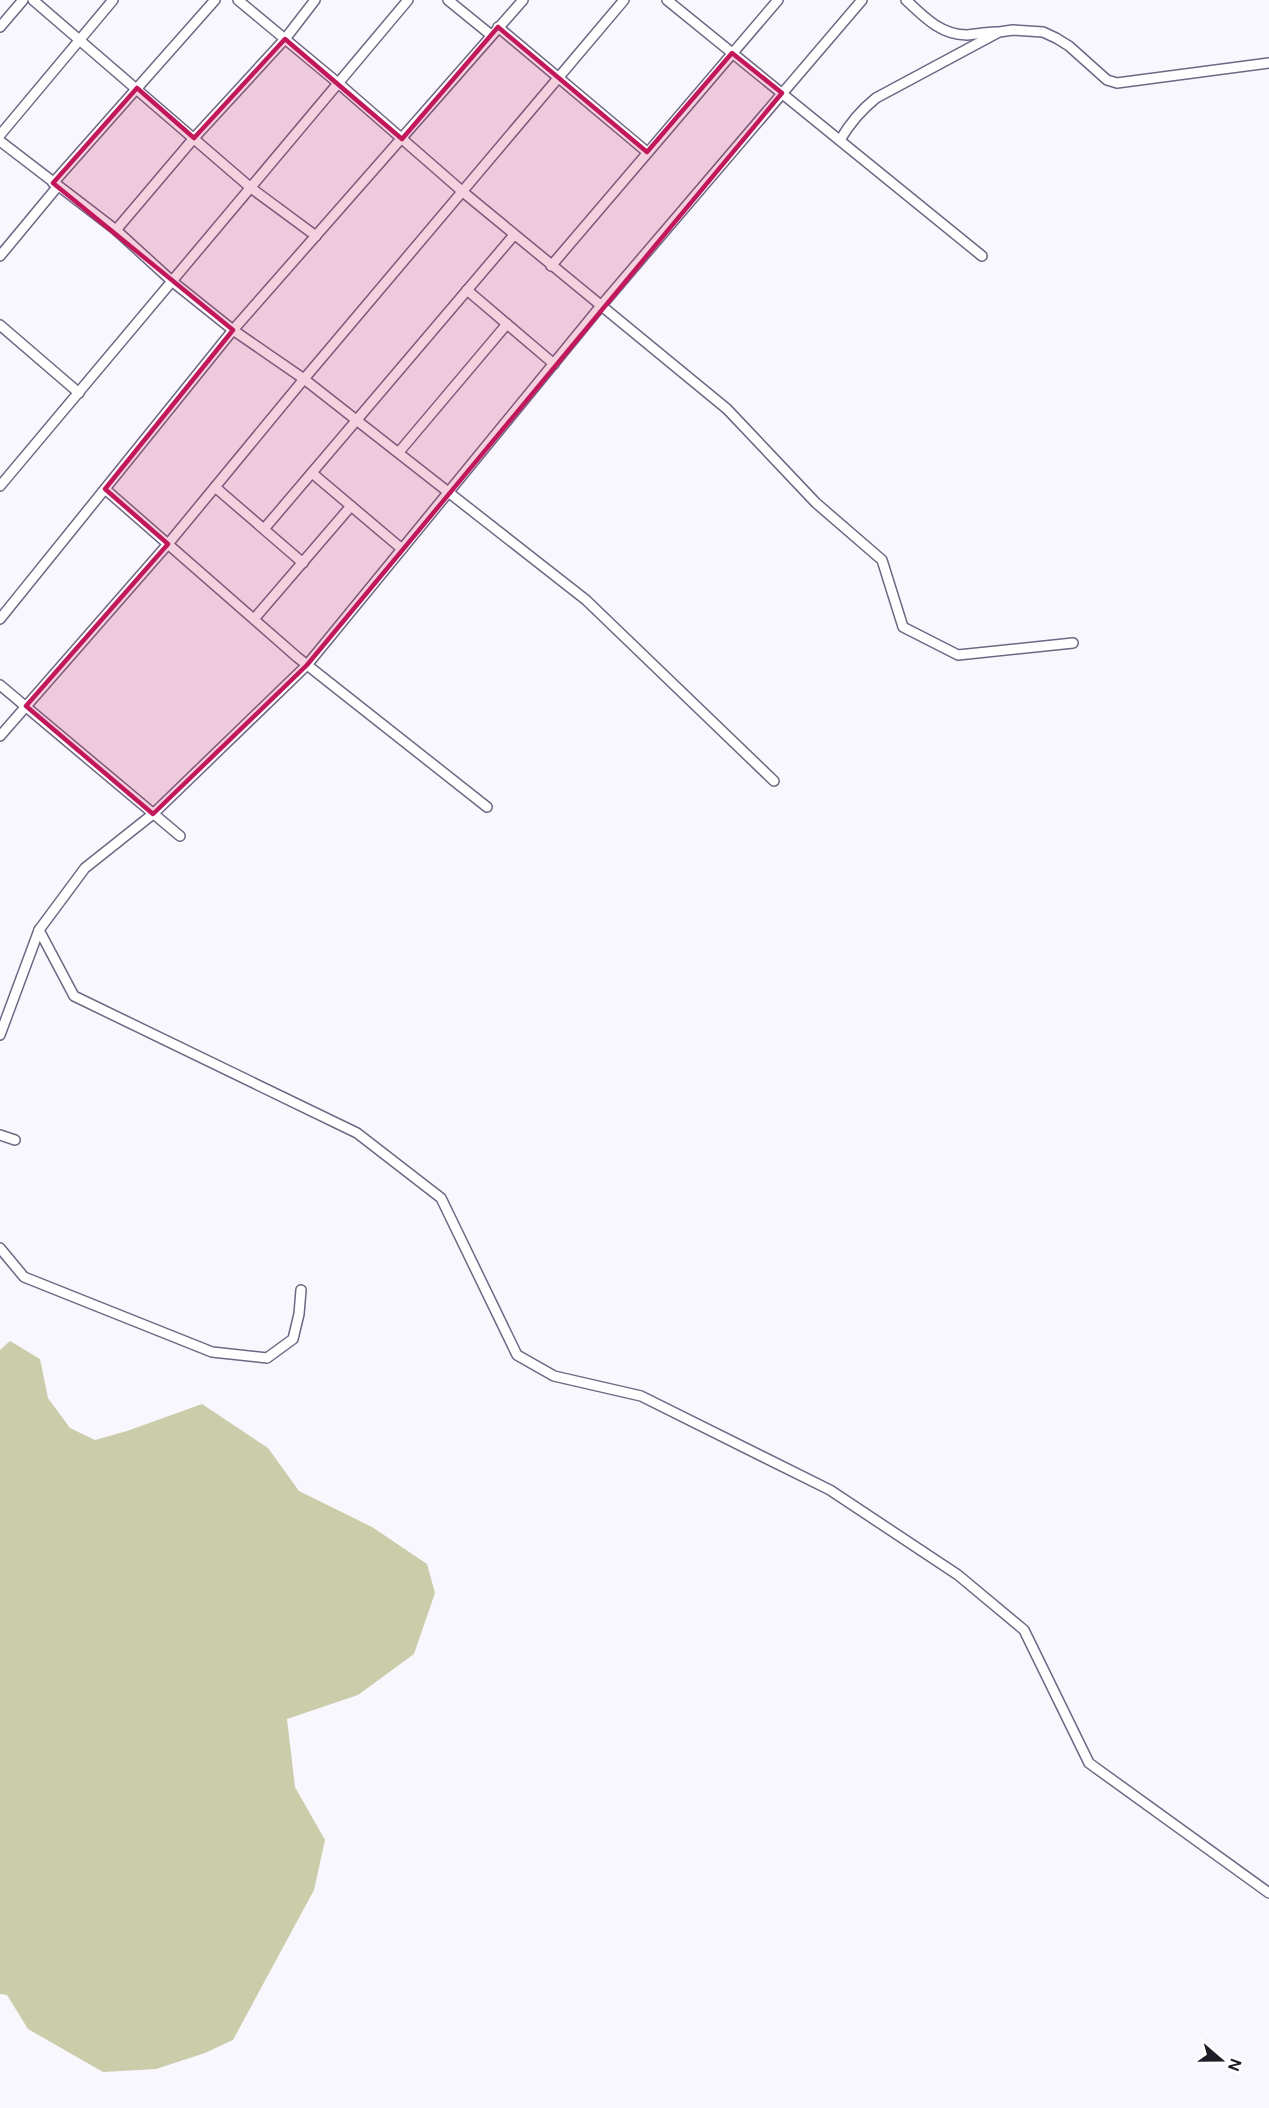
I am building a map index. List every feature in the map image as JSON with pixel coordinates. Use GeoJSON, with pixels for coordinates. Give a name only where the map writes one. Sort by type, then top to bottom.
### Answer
{"type":"FeatureCollection","features":[{"type":"Feature","properties":{"kind":"street"},"geometry":{"type":"LineString","coordinates":[[0,27],[23,0]]}},
{"type":"Feature","properties":{"kind":"street"},"geometry":{"type":"LineString","coordinates":[[33,0],[251,188],[316,236]]}},
{"type":"Feature","properties":{"kind":"street"},"geometry":{"type":"LineString","coordinates":[[0,135],[113,0]]}},
{"type":"Feature","properties":{"kind":"street"},"geometry":{"type":"LineString","coordinates":[[0,256],[136,88],[215,0]]}},
{"type":"Feature","properties":{"kind":"street"},"geometry":{"type":"LineString","coordinates":[[238,0],[338,82],[514,235],[727,410],[816,503],[882,560],[903,627],[958,655],[1073,643]]}},
{"type":"Feature","properties":{"kind":"street"},"geometry":{"type":"LineString","coordinates":[[116,231],[194,138],[285,39],[315,0]]}},
{"type":"Feature","properties":{"kind":"street"},"geometry":{"type":"LineString","coordinates":[[0,486],[408,0]]}},
{"type":"Feature","properties":{"kind":"street"},"geometry":{"type":"LineString","coordinates":[[448,0],[559,78],[647,152]]}},
{"type":"Feature","properties":{"kind":"street"},"geometry":{"type":"LineString","coordinates":[[0,619],[233,330],[523,0]]}},
{"type":"Feature","properties":{"kind":"street"},"geometry":{"type":"LineString","coordinates":[[0,736],[168,544],[624,0]]}},
{"type":"Feature","properties":{"kind":"street"},"geometry":{"type":"LineString","coordinates":[[667,0],[982,256]]}},
{"type":"Feature","properties":{"kind":"street"},"geometry":{"type":"LineString","coordinates":[[551,266],[778,0]]}},
{"type":"Feature","properties":{"kind":"street"},"geometry":{"type":"LineString","coordinates":[[0,1035],[4,1013],[39,930],[85,867],[153,814],[307,665],[600,307],[862,0]]}},
{"type":"Feature","properties":{"kind":"street"},"geometry":{"type":"LineString","coordinates":[[906,0],[932,24],[950,32],[970,35],[1028,30],[1043,32],[1069,46],[1107,80],[1117,83],[1269,63]]}},
{"type":"Feature","properties":{"kind":"street"},"geometry":{"type":"LineString","coordinates":[[840,140],[862,109],[876,98],[999,32]]}},
{"type":"Feature","properties":{"kind":"street"},"geometry":{"type":"LineString","coordinates":[[0,141],[116,231],[173,282],[233,330],[304,379],[586,600],[774,781]]}},
{"type":"Feature","properties":{"kind":"street"},"geometry":{"type":"LineString","coordinates":[[264,529],[514,235]]}},
{"type":"Feature","properties":{"kind":"street"},"geometry":{"type":"LineString","coordinates":[[467,290],[554,364]]}},
{"type":"Feature","properties":{"kind":"street"},"geometry":{"type":"LineString","coordinates":[[399,453],[507,324]]}},
{"type":"Feature","properties":{"kind":"street"},"geometry":{"type":"LineString","coordinates":[[0,325],[79,393]]}},
{"type":"Feature","properties":{"kind":"street"},"geometry":{"type":"LineString","coordinates":[[312,473],[402,549]]}},
{"type":"Feature","properties":{"kind":"street"},"geometry":{"type":"LineString","coordinates":[[215,487],[303,562]]}},
{"type":"Feature","properties":{"kind":"street"},"geometry":{"type":"LineString","coordinates":[[105,489],[307,665],[487,807]]}},
{"type":"Feature","properties":{"kind":"street"},"geometry":{"type":"LineString","coordinates":[[254,619],[351,506]]}},
{"type":"Feature","properties":{"kind":"street"},"geometry":{"type":"LineString","coordinates":[[0,685],[180,836]]}},
{"type":"Feature","properties":{"kind":"street"},"geometry":{"type":"LineString","coordinates":[[39,930],[74,996],[357,1133],[441,1198],[517,1355],[554,1376],[641,1395],[830,1490],[958,1575],[1024,1630],[1089,1763],[1269,1893]]}},
{"type":"Feature","properties":{"kind":"street"},"geometry":{"type":"LineString","coordinates":[[0,1135],[15,1140]]}},
{"type":"Feature","properties":{"kind":"street"},"geometry":{"type":"LineString","coordinates":[[0,1248],[24,1277],[212,1352],[267,1358],[293,1339],[299,1314],[301,1290]]}},
{"type":"Feature","properties":{"kind":"highlighted area"},"geometry":{"type":"Polygon","coordinates":[[[498,27],[647,152],[732,53],[782,93],[307,665],[153,814],[26,706],[168,544],[105,489],[233,330],[53,183],[137,88],[194,138],[285,39],[402,139],[498,27]]]}},
{"type":"Feature","properties":{"kind":"green space"},"geometry":{"type":"Polygon","coordinates":[[[10,1341],[40,1359],[48,1398],[70,1428],[95,1440],[202,1404],[268,1448],[299,1491],[372,1527],[427,1564],[435,1593],[414,1654],[358,1695],[287,1719],[295,1787],[325,1840],[314,1890],[233,2040],[205,2053],[156,2069],[103,2072],[28,2029],[7,1995],[0,1994],[0,1350],[10,1341]]]}}]}
